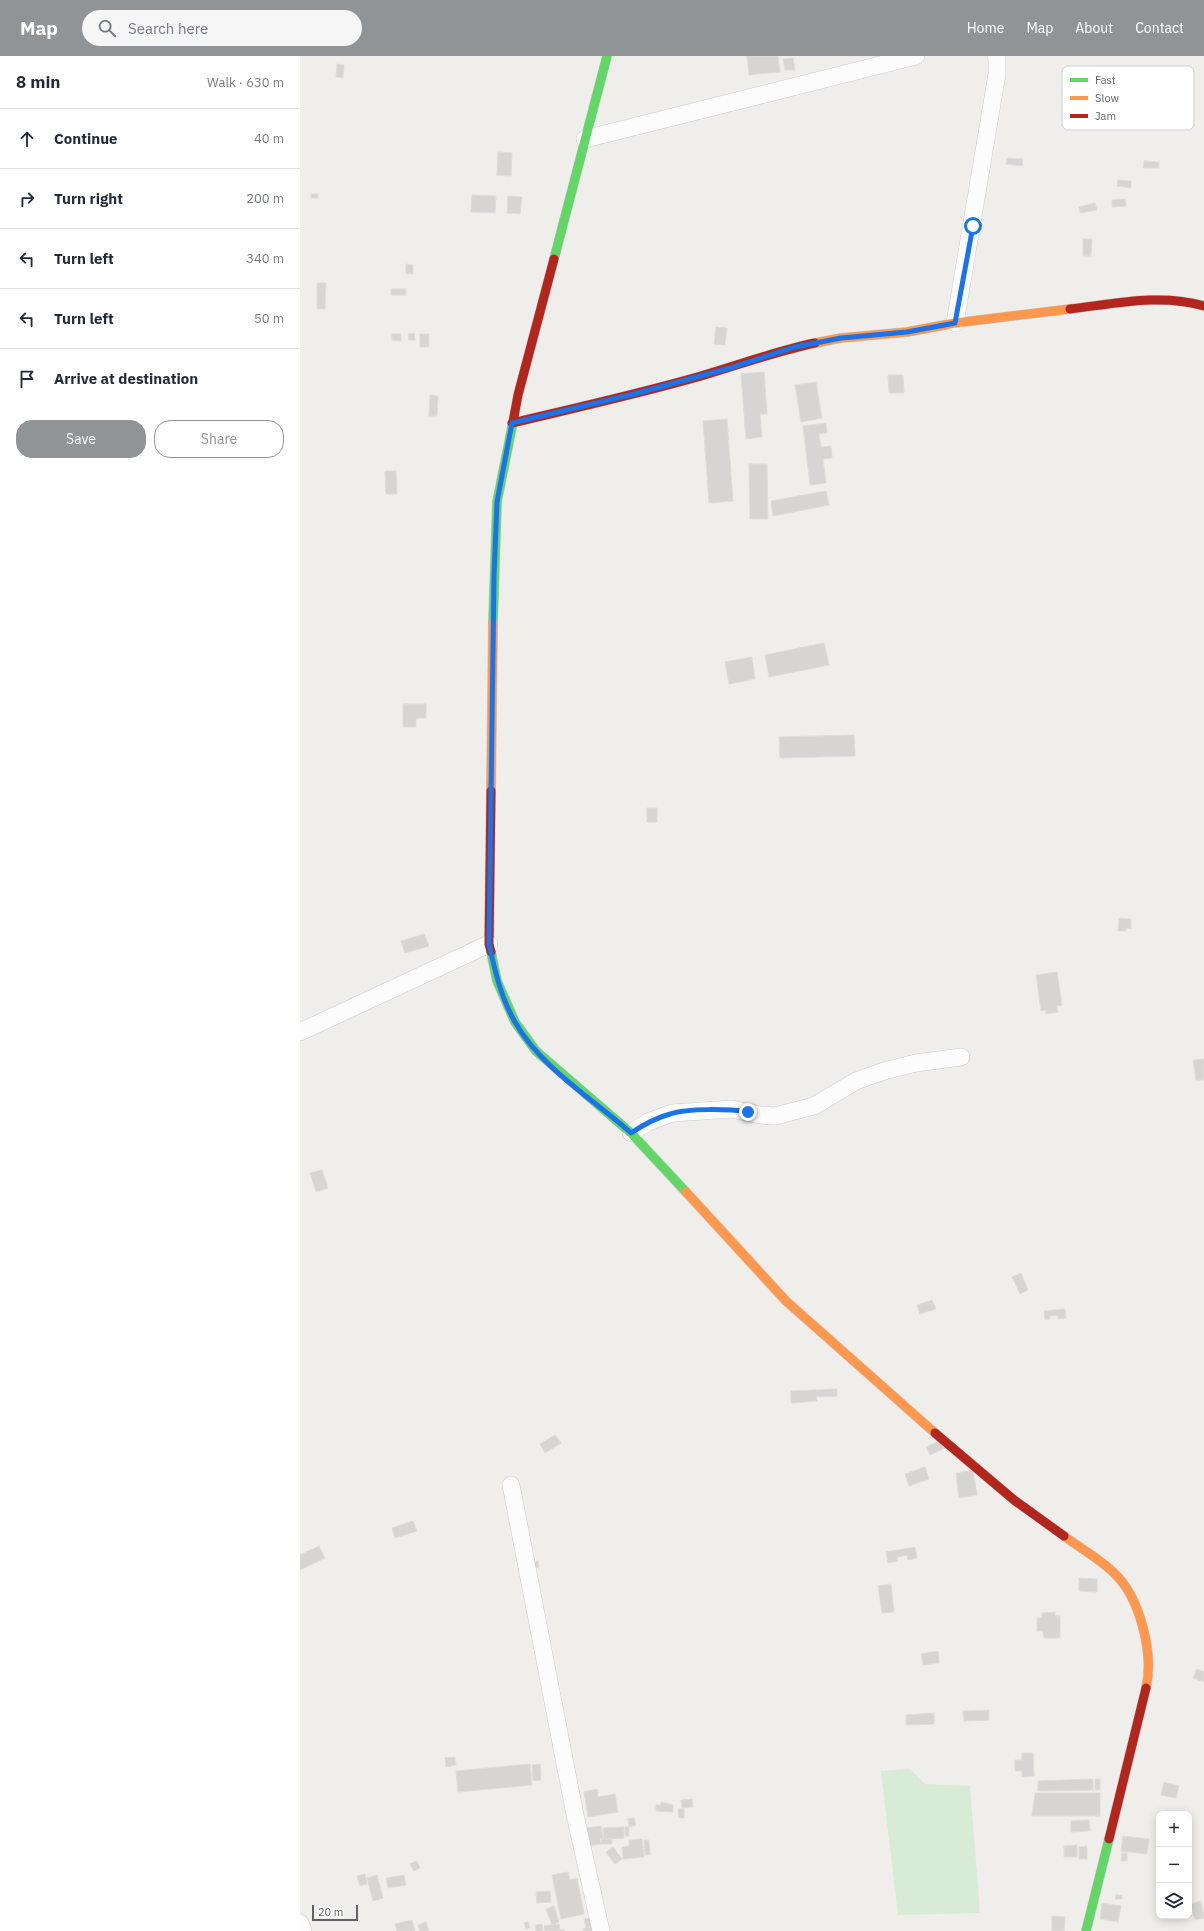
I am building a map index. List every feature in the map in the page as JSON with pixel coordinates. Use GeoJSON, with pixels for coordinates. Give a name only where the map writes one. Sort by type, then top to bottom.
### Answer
{"type":"FeatureCollection","features":[{"type":"Feature","properties":{"kind":"street"},"geometry":{"type":"LineString","coordinates":[[607,56],[518,394],[497,502],[494,576],[489,944],[497,981],[515,1022],[536,1051],[631,1133],[786,1301],[902,1406],[1014,1500],[1115,1573],[1132,1598],[1144,1630],[1149,1655],[1148,1679],[1086,1931]]}},
{"type":"Feature","properties":{"kind":"street"},"geometry":{"type":"LineString","coordinates":[[585,138],[916,56]]}},
{"type":"Feature","properties":{"kind":"street"},"geometry":{"type":"LineString","coordinates":[[955,323],[997,74],[996,56]]}},
{"type":"Feature","properties":{"kind":"street"},"geometry":{"type":"LineString","coordinates":[[512,423],[634,394],[730,368],[795,347],[841,338],[907,332],[955,323],[1164,299],[1187,301],[1204,306]]}},
{"type":"Feature","properties":{"kind":"street"},"geometry":{"type":"LineString","coordinates":[[300,1032],[489,944]]}},
{"type":"Feature","properties":{"kind":"street"},"geometry":{"type":"LineString","coordinates":[[631,1133],[648,1122],[672,1113],[732,1109],[760,1116],[776,1116],[814,1106],[856,1082],[884,1071],[916,1063],[961,1056]]}},
{"type":"Feature","properties":{"kind":"street"},"geometry":{"type":"LineString","coordinates":[[511,1485],[574,1807],[600,1931]]}},
{"type":"Feature","properties":{"kind":"street"},"geometry":{"type":"LineString","coordinates":[[300,1923],[302,1931]]}},
{"type":"Feature","properties":{"kind":"green space"},"geometry":{"type":"Polygon","coordinates":[[[910,1769],[925,1784],[970,1786],[980,1913],[898,1915],[881,1771],[910,1769]]]}},
{"type":"Feature","properties":{"kind":"building"},"geometry":{"type":"Polygon","coordinates":[[[747,56],[778,56],[780,72],[749,75],[747,56]]]}},
{"type":"Feature","properties":{"kind":"building"},"geometry":{"type":"Polygon","coordinates":[[[793,58],[795,70],[785,70],[783,59],[793,58]]]}},
{"type":"Feature","properties":{"kind":"building"},"geometry":{"type":"Polygon","coordinates":[[[337,64],[344,65],[343,78],[336,77],[337,64]]]}},
{"type":"Feature","properties":{"kind":"building"},"geometry":{"type":"Polygon","coordinates":[[[498,152],[512,153],[511,176],[497,175],[498,152]]]}},
{"type":"Feature","properties":{"kind":"building"},"geometry":{"type":"Polygon","coordinates":[[[1007,158],[1023,159],[1022,166],[1006,164],[1007,158]]]}},
{"type":"Feature","properties":{"kind":"building"},"geometry":{"type":"Polygon","coordinates":[[[1144,161],[1159,162],[1159,168],[1143,168],[1144,161]]]}},
{"type":"Feature","properties":{"kind":"building"},"geometry":{"type":"Polygon","coordinates":[[[1118,180],[1131,181],[1131,188],[1117,186],[1118,180]]]}},
{"type":"Feature","properties":{"kind":"building"},"geometry":{"type":"Polygon","coordinates":[[[311,194],[318,194],[318,198],[311,198],[311,194]]]}},
{"type":"Feature","properties":{"kind":"building"},"geometry":{"type":"Polygon","coordinates":[[[472,195],[496,196],[495,213],[471,212],[472,195]]]}},
{"type":"Feature","properties":{"kind":"building"},"geometry":{"type":"Polygon","coordinates":[[[508,196],[522,197],[520,214],[507,213],[508,196]]]}},
{"type":"Feature","properties":{"kind":"building"},"geometry":{"type":"Polygon","coordinates":[[[1125,199],[1126,206],[1112,207],[1112,200],[1125,199]]]}},
{"type":"Feature","properties":{"kind":"building"},"geometry":{"type":"Polygon","coordinates":[[[1095,203],[1097,210],[1080,213],[1079,207],[1095,203]]]}},
{"type":"Feature","properties":{"kind":"building"},"geometry":{"type":"Polygon","coordinates":[[[1083,239],[1092,239],[1091,256],[1083,256],[1083,239]]]}},
{"type":"Feature","properties":{"kind":"building"},"geometry":{"type":"Polygon","coordinates":[[[406,264],[413,265],[413,274],[406,274],[406,264]]]}},
{"type":"Feature","properties":{"kind":"building"},"geometry":{"type":"Polygon","coordinates":[[[317,283],[326,283],[325,309],[317,309],[317,283]]]}},
{"type":"Feature","properties":{"kind":"building"},"geometry":{"type":"Polygon","coordinates":[[[391,289],[406,289],[406,295],[391,295],[391,289]]]}},
{"type":"Feature","properties":{"kind":"building"},"geometry":{"type":"Polygon","coordinates":[[[716,327],[727,328],[725,345],[714,344],[716,327]]]}},
{"type":"Feature","properties":{"kind":"building"},"geometry":{"type":"Polygon","coordinates":[[[414,333],[415,340],[409,340],[408,334],[414,333]]]}},
{"type":"Feature","properties":{"kind":"building"},"geometry":{"type":"Polygon","coordinates":[[[392,334],[401,334],[401,341],[392,340],[392,334]]]}},
{"type":"Feature","properties":{"kind":"building"},"geometry":{"type":"Polygon","coordinates":[[[420,334],[429,334],[429,347],[420,347],[420,334]]]}},
{"type":"Feature","properties":{"kind":"building"},"geometry":{"type":"Polygon","coordinates":[[[764,372],[767,414],[760,414],[762,437],[746,439],[741,374],[764,372]]]}},
{"type":"Feature","properties":{"kind":"building"},"geometry":{"type":"Polygon","coordinates":[[[888,375],[903,375],[904,393],[889,393],[888,375]]]}},
{"type":"Feature","properties":{"kind":"building"},"geometry":{"type":"Polygon","coordinates":[[[816,382],[822,418],[801,422],[795,385],[816,382]]]}},
{"type":"Feature","properties":{"kind":"building"},"geometry":{"type":"Polygon","coordinates":[[[430,395],[438,396],[437,416],[429,416],[430,395]]]}},
{"type":"Feature","properties":{"kind":"building"},"geometry":{"type":"Polygon","coordinates":[[[727,419],[733,501],[709,503],[703,421],[727,419]]]}},
{"type":"Feature","properties":{"kind":"building"},"geometry":{"type":"Polygon","coordinates":[[[826,423],[827,433],[819,434],[821,447],[831,446],[832,458],[823,459],[826,483],[810,485],[803,426],[826,423]]]}},
{"type":"Feature","properties":{"kind":"building"},"geometry":{"type":"Polygon","coordinates":[[[749,464],[767,464],[768,519],[750,519],[749,464]]]}},
{"type":"Feature","properties":{"kind":"building"},"geometry":{"type":"Polygon","coordinates":[[[385,471],[396,471],[397,494],[386,494],[385,471]]]}},
{"type":"Feature","properties":{"kind":"building"},"geometry":{"type":"Polygon","coordinates":[[[826,491],[829,505],[773,516],[771,501],[826,491]]]}},
{"type":"Feature","properties":{"kind":"building"},"geometry":{"type":"Polygon","coordinates":[[[824,643],[829,665],[769,677],[765,655],[824,643]]]}},
{"type":"Feature","properties":{"kind":"building"},"geometry":{"type":"Polygon","coordinates":[[[752,657],[755,679],[729,684],[725,662],[752,657]]]}},
{"type":"Feature","properties":{"kind":"building"},"geometry":{"type":"Polygon","coordinates":[[[403,704],[426,704],[426,718],[416,718],[416,727],[403,727],[403,704]]]}},
{"type":"Feature","properties":{"kind":"building"},"geometry":{"type":"Polygon","coordinates":[[[854,735],[855,756],[780,758],[779,737],[854,735]]]}},
{"type":"Feature","properties":{"kind":"building"},"geometry":{"type":"Polygon","coordinates":[[[647,808],[657,808],[657,822],[647,822],[647,808]]]}},
{"type":"Feature","properties":{"kind":"building"},"geometry":{"type":"Polygon","coordinates":[[[1119,918],[1131,919],[1131,929],[1126,928],[1126,931],[1118,931],[1119,918]]]}},
{"type":"Feature","properties":{"kind":"building"},"geometry":{"type":"Polygon","coordinates":[[[424,934],[429,946],[405,953],[401,941],[424,934]]]}},
{"type":"Feature","properties":{"kind":"building"},"geometry":{"type":"Polygon","coordinates":[[[1057,972],[1062,1005],[1057,1006],[1058,1012],[1046,1014],[1046,1010],[1041,1011],[1036,975],[1057,972]]]}},
{"type":"Feature","properties":{"kind":"building"},"geometry":{"type":"Polygon","coordinates":[[[1204,1059],[1204,1080],[1196,1080],[1193,1060],[1204,1059]]]}},
{"type":"Feature","properties":{"kind":"building"},"geometry":{"type":"Polygon","coordinates":[[[322,1170],[328,1188],[316,1192],[310,1173],[322,1170]]]}},
{"type":"Feature","properties":{"kind":"building"},"geometry":{"type":"Polygon","coordinates":[[[1021,1273],[1028,1290],[1020,1294],[1012,1277],[1021,1273]]]}},
{"type":"Feature","properties":{"kind":"building"},"geometry":{"type":"Polygon","coordinates":[[[932,1300],[936,1309],[920,1314],[917,1305],[932,1300]]]}},
{"type":"Feature","properties":{"kind":"building"},"geometry":{"type":"Polygon","coordinates":[[[1065,1309],[1066,1318],[1058,1319],[1058,1315],[1050,1316],[1050,1319],[1045,1320],[1044,1311],[1065,1309]]]}},
{"type":"Feature","properties":{"kind":"building"},"geometry":{"type":"Polygon","coordinates":[[[837,1389],[837,1396],[816,1397],[817,1401],[791,1403],[791,1391],[837,1389]]]}},
{"type":"Feature","properties":{"kind":"building"},"geometry":{"type":"Polygon","coordinates":[[[555,1435],[561,1443],[545,1453],[540,1444],[555,1435]]]}},
{"type":"Feature","properties":{"kind":"building"},"geometry":{"type":"Polygon","coordinates":[[[941,1440],[945,1448],[930,1455],[926,1447],[941,1440]]]}},
{"type":"Feature","properties":{"kind":"building"},"geometry":{"type":"Polygon","coordinates":[[[925,1467],[929,1479],[909,1486],[905,1474],[925,1467]]]}},
{"type":"Feature","properties":{"kind":"building"},"geometry":{"type":"Polygon","coordinates":[[[973,1470],[977,1495],[959,1498],[956,1473],[973,1470]]]}},
{"type":"Feature","properties":{"kind":"building"},"geometry":{"type":"Polygon","coordinates":[[[413,1521],[417,1531],[395,1538],[392,1528],[413,1521]]]}},
{"type":"Feature","properties":{"kind":"building"},"geometry":{"type":"Polygon","coordinates":[[[319,1546],[325,1558],[300,1570],[300,1555],[319,1546]]]}},
{"type":"Feature","properties":{"kind":"building"},"geometry":{"type":"Polygon","coordinates":[[[915,1547],[917,1558],[908,1560],[907,1555],[897,1557],[898,1561],[888,1563],[886,1552],[915,1547]]]}},
{"type":"Feature","properties":{"kind":"building"},"geometry":{"type":"Polygon","coordinates":[[[538,1561],[539,1567],[532,1568],[530,1562],[538,1561]]]}},
{"type":"Feature","properties":{"kind":"building"},"geometry":{"type":"Polygon","coordinates":[[[1079,1578],[1097,1579],[1097,1592],[1079,1591],[1079,1578]]]}},
{"type":"Feature","properties":{"kind":"building"},"geometry":{"type":"Polygon","coordinates":[[[891,1584],[894,1612],[882,1613],[878,1586],[891,1584]]]}},
{"type":"Feature","properties":{"kind":"building"},"geometry":{"type":"Polygon","coordinates":[[[1055,1612],[1055,1616],[1060,1616],[1060,1638],[1044,1638],[1043,1631],[1037,1631],[1037,1618],[1042,1618],[1042,1613],[1055,1612]]]}},
{"type":"Feature","properties":{"kind":"building"},"geometry":{"type":"Polygon","coordinates":[[[938,1651],[939,1663],[923,1665],[921,1654],[938,1651]]]}},
{"type":"Feature","properties":{"kind":"building"},"geometry":{"type":"Polygon","coordinates":[[[1197,1669],[1204,1672],[1204,1682],[1193,1678],[1197,1669]]]}},
{"type":"Feature","properties":{"kind":"building"},"geometry":{"type":"Polygon","coordinates":[[[989,1710],[989,1720],[964,1721],[963,1711],[989,1710]]]}},
{"type":"Feature","properties":{"kind":"building"},"geometry":{"type":"Polygon","coordinates":[[[934,1713],[934,1724],[906,1725],[906,1715],[934,1713]]]}},
{"type":"Feature","properties":{"kind":"building"},"geometry":{"type":"Polygon","coordinates":[[[1022,1753],[1033,1753],[1034,1776],[1022,1777],[1022,1771],[1015,1771],[1015,1760],[1022,1760],[1022,1753]]]}},
{"type":"Feature","properties":{"kind":"building"},"geometry":{"type":"Polygon","coordinates":[[[455,1757],[456,1765],[446,1767],[445,1758],[455,1757]]]}},
{"type":"Feature","properties":{"kind":"building"},"geometry":{"type":"Polygon","coordinates":[[[530,1764],[532,1785],[458,1792],[456,1771],[530,1764]]]}},
{"type":"Feature","properties":{"kind":"building"},"geometry":{"type":"Polygon","coordinates":[[[540,1764],[541,1780],[533,1781],[532,1765],[540,1764]]]}},
{"type":"Feature","properties":{"kind":"building"},"geometry":{"type":"Polygon","coordinates":[[[1093,1779],[1093,1790],[1038,1791],[1038,1781],[1093,1779]]]}},
{"type":"Feature","properties":{"kind":"building"},"geometry":{"type":"Polygon","coordinates":[[[1095,1779],[1100,1779],[1100,1790],[1095,1790],[1095,1779]]]}},
{"type":"Feature","properties":{"kind":"building"},"geometry":{"type":"Polygon","coordinates":[[[1164,1782],[1179,1786],[1176,1798],[1161,1795],[1164,1782]]]}},
{"type":"Feature","properties":{"kind":"building"},"geometry":{"type":"Polygon","coordinates":[[[597,1789],[598,1797],[615,1794],[618,1812],[588,1817],[584,1792],[597,1789]]]}},
{"type":"Feature","properties":{"kind":"building"},"geometry":{"type":"Polygon","coordinates":[[[1035,1793],[1100,1793],[1100,1816],[1032,1816],[1035,1793]]]}},
{"type":"Feature","properties":{"kind":"building"},"geometry":{"type":"Polygon","coordinates":[[[692,1799],[693,1807],[682,1808],[681,1800],[692,1799]]]}},
{"type":"Feature","properties":{"kind":"building"},"geometry":{"type":"Polygon","coordinates":[[[661,1802],[673,1805],[673,1812],[656,1811],[656,1805],[661,1805],[661,1802]]]}},
{"type":"Feature","properties":{"kind":"building"},"geometry":{"type":"Polygon","coordinates":[[[684,1808],[684,1818],[679,1818],[678,1809],[684,1808]]]}},
{"type":"Feature","properties":{"kind":"building"},"geometry":{"type":"Polygon","coordinates":[[[634,1818],[636,1825],[629,1827],[628,1819],[634,1818]]]}},
{"type":"Feature","properties":{"kind":"building"},"geometry":{"type":"Polygon","coordinates":[[[1089,1820],[1090,1831],[1071,1832],[1071,1821],[1089,1820]]]}},
{"type":"Feature","properties":{"kind":"building"},"geometry":{"type":"Polygon","coordinates":[[[601,1826],[603,1838],[600,1839],[601,1844],[586,1846],[584,1828],[601,1826]]]}},
{"type":"Feature","properties":{"kind":"building"},"geometry":{"type":"Polygon","coordinates":[[[624,1827],[624,1838],[604,1839],[603,1828],[624,1827]]]}},
{"type":"Feature","properties":{"kind":"building"},"geometry":{"type":"Polygon","coordinates":[[[625,1827],[629,1827],[629,1836],[625,1836],[625,1827]]]}},
{"type":"Feature","properties":{"kind":"building"},"geometry":{"type":"Polygon","coordinates":[[[1123,1836],[1149,1839],[1147,1854],[1121,1851],[1123,1836]]]}},
{"type":"Feature","properties":{"kind":"building"},"geometry":{"type":"Polygon","coordinates":[[[602,1839],[612,1839],[612,1844],[601,1844],[602,1839]]]}},
{"type":"Feature","properties":{"kind":"building"},"geometry":{"type":"Polygon","coordinates":[[[642,1839],[644,1857],[623,1859],[622,1847],[629,1846],[629,1840],[642,1839]]]}},
{"type":"Feature","properties":{"kind":"building"},"geometry":{"type":"Polygon","coordinates":[[[644,1840],[649,1840],[650,1855],[645,1855],[644,1840]]]}},
{"type":"Feature","properties":{"kind":"building"},"geometry":{"type":"Polygon","coordinates":[[[1077,1845],[1077,1857],[1064,1857],[1064,1846],[1077,1845]]]}},
{"type":"Feature","properties":{"kind":"building"},"geometry":{"type":"Polygon","coordinates":[[[1087,1846],[1087,1859],[1079,1859],[1079,1847],[1087,1846]]]}},
{"type":"Feature","properties":{"kind":"building"},"geometry":{"type":"Polygon","coordinates":[[[613,1847],[622,1859],[615,1864],[606,1852],[613,1847]]]}},
{"type":"Feature","properties":{"kind":"building"},"geometry":{"type":"Polygon","coordinates":[[[1122,1853],[1127,1853],[1127,1861],[1121,1861],[1122,1853]]]}},
{"type":"Feature","properties":{"kind":"building"},"geometry":{"type":"Polygon","coordinates":[[[417,1861],[420,1868],[414,1871],[410,1864],[417,1861]]]}},
{"type":"Feature","properties":{"kind":"building"},"geometry":{"type":"Polygon","coordinates":[[[568,1872],[570,1880],[577,1878],[584,1914],[561,1919],[552,1875],[568,1872]]]}},
{"type":"Feature","properties":{"kind":"building"},"geometry":{"type":"Polygon","coordinates":[[[365,1874],[367,1884],[360,1886],[357,1876],[365,1874]]]}},
{"type":"Feature","properties":{"kind":"building"},"geometry":{"type":"Polygon","coordinates":[[[377,1875],[383,1898],[373,1901],[367,1878],[377,1875]]]}},
{"type":"Feature","properties":{"kind":"building"},"geometry":{"type":"Polygon","coordinates":[[[404,1875],[406,1885],[388,1888],[386,1878],[404,1875]]]}},
{"type":"Feature","properties":{"kind":"building"},"geometry":{"type":"Polygon","coordinates":[[[550,1891],[551,1902],[537,1903],[536,1892],[550,1891]]]}},
{"type":"Feature","properties":{"kind":"building"},"geometry":{"type":"Polygon","coordinates":[[[1116,1895],[1122,1895],[1122,1899],[1115,1899],[1116,1895]]]}},
{"type":"Feature","properties":{"kind":"building"},"geometry":{"type":"Polygon","coordinates":[[[1201,1901],[1204,1918],[1195,1920],[1192,1910],[1192,1903],[1201,1901]]]}},
{"type":"Feature","properties":{"kind":"building"},"geometry":{"type":"Polygon","coordinates":[[[1102,1903],[1121,1906],[1118,1922],[1100,1919],[1102,1903]]]}},
{"type":"Feature","properties":{"kind":"building"},"geometry":{"type":"Polygon","coordinates":[[[554,1906],[559,1922],[552,1925],[546,1909],[554,1906]]]}},
{"type":"Feature","properties":{"kind":"building"},"geometry":{"type":"Polygon","coordinates":[[[1052,1916],[1065,1917],[1064,1931],[1052,1931],[1052,1916]]]}},
{"type":"Feature","properties":{"kind":"building"},"geometry":{"type":"Polygon","coordinates":[[[593,1917],[596,1931],[583,1931],[583,1929],[586,1928],[584,1919],[593,1917]]]}},
{"type":"Feature","properties":{"kind":"building"},"geometry":{"type":"Polygon","coordinates":[[[412,1920],[415,1931],[397,1931],[395,1924],[412,1920]]]}},
{"type":"Feature","properties":{"kind":"building"},"geometry":{"type":"Polygon","coordinates":[[[426,1922],[429,1931],[420,1931],[418,1925],[426,1922]]]}},
{"type":"Feature","properties":{"kind":"building"},"geometry":{"type":"Polygon","coordinates":[[[528,1922],[530,1928],[526,1929],[524,1923],[528,1922]]]}},
{"type":"Feature","properties":{"kind":"building"},"geometry":{"type":"Polygon","coordinates":[[[542,1924],[543,1931],[536,1931],[535,1925],[542,1924]]]}},
{"type":"Feature","properties":{"kind":"building"},"geometry":{"type":"Polygon","coordinates":[[[559,1924],[560,1930],[564,1929],[564,1931],[545,1931],[544,1926],[559,1924]]]}},
{"type":"Feature","properties":{"kind":"traffic: fast"},"geometry":{"type":"LineString","coordinates":[[554,259],[607,56]]}},
{"type":"Feature","properties":{"kind":"traffic: fast"},"geometry":{"type":"LineString","coordinates":[[493,623],[497,502],[513,422]]}},
{"type":"Feature","properties":{"kind":"traffic: fast"},"geometry":{"type":"LineString","coordinates":[[491,952],[497,981],[515,1022],[536,1051],[631,1133],[686,1192]]}},
{"type":"Feature","properties":{"kind":"traffic: fast"},"geometry":{"type":"LineString","coordinates":[[1086,1931],[1109,1839]]}},
{"type":"Feature","properties":{"kind":"traffic: slow"},"geometry":{"type":"LineString","coordinates":[[815,343],[841,338],[907,332],[955,323],[1070,309]]}},
{"type":"Feature","properties":{"kind":"traffic: slow"},"geometry":{"type":"LineString","coordinates":[[491,791],[493,623]]}},
{"type":"Feature","properties":{"kind":"traffic: slow"},"geometry":{"type":"LineString","coordinates":[[686,1192],[786,1301],[935,1433]]}},
{"type":"Feature","properties":{"kind":"traffic: slow"},"geometry":{"type":"LineString","coordinates":[[1064,1536],[1096,1558],[1114,1573],[1123,1583],[1131,1596],[1138,1611],[1146,1643],[1148,1659],[1146,1688]]}},
{"type":"Feature","properties":{"kind":"traffic: jam"},"geometry":{"type":"LineString","coordinates":[[513,422],[518,395],[554,259]]}},
{"type":"Feature","properties":{"kind":"traffic: jam"},"geometry":{"type":"LineString","coordinates":[[1070,309],[1120,302],[1154,300],[1171,300],[1204,306]]}},
{"type":"Feature","properties":{"kind":"traffic: jam"},"geometry":{"type":"LineString","coordinates":[[512,423],[654,389],[786,350],[815,343]]}},
{"type":"Feature","properties":{"kind":"traffic: jam"},"geometry":{"type":"LineString","coordinates":[[491,791],[489,944],[491,952]]}},
{"type":"Feature","properties":{"kind":"traffic: jam"},"geometry":{"type":"LineString","coordinates":[[935,1433],[1014,1500],[1064,1536]]}},
{"type":"Feature","properties":{"kind":"traffic: jam"},"geometry":{"type":"LineString","coordinates":[[1109,1839],[1146,1688]]}},
{"type":"Feature","properties":{"kind":"route"},"geometry":{"type":"LineString","coordinates":[[748,1112],[732,1109],[672,1113],[648,1122],[631,1133],[580,1091],[536,1051],[515,1022],[497,981],[489,944],[494,576],[497,502],[512,423],[634,394],[730,368],[795,347],[841,338],[907,332],[955,323],[973,226]]}}]}
